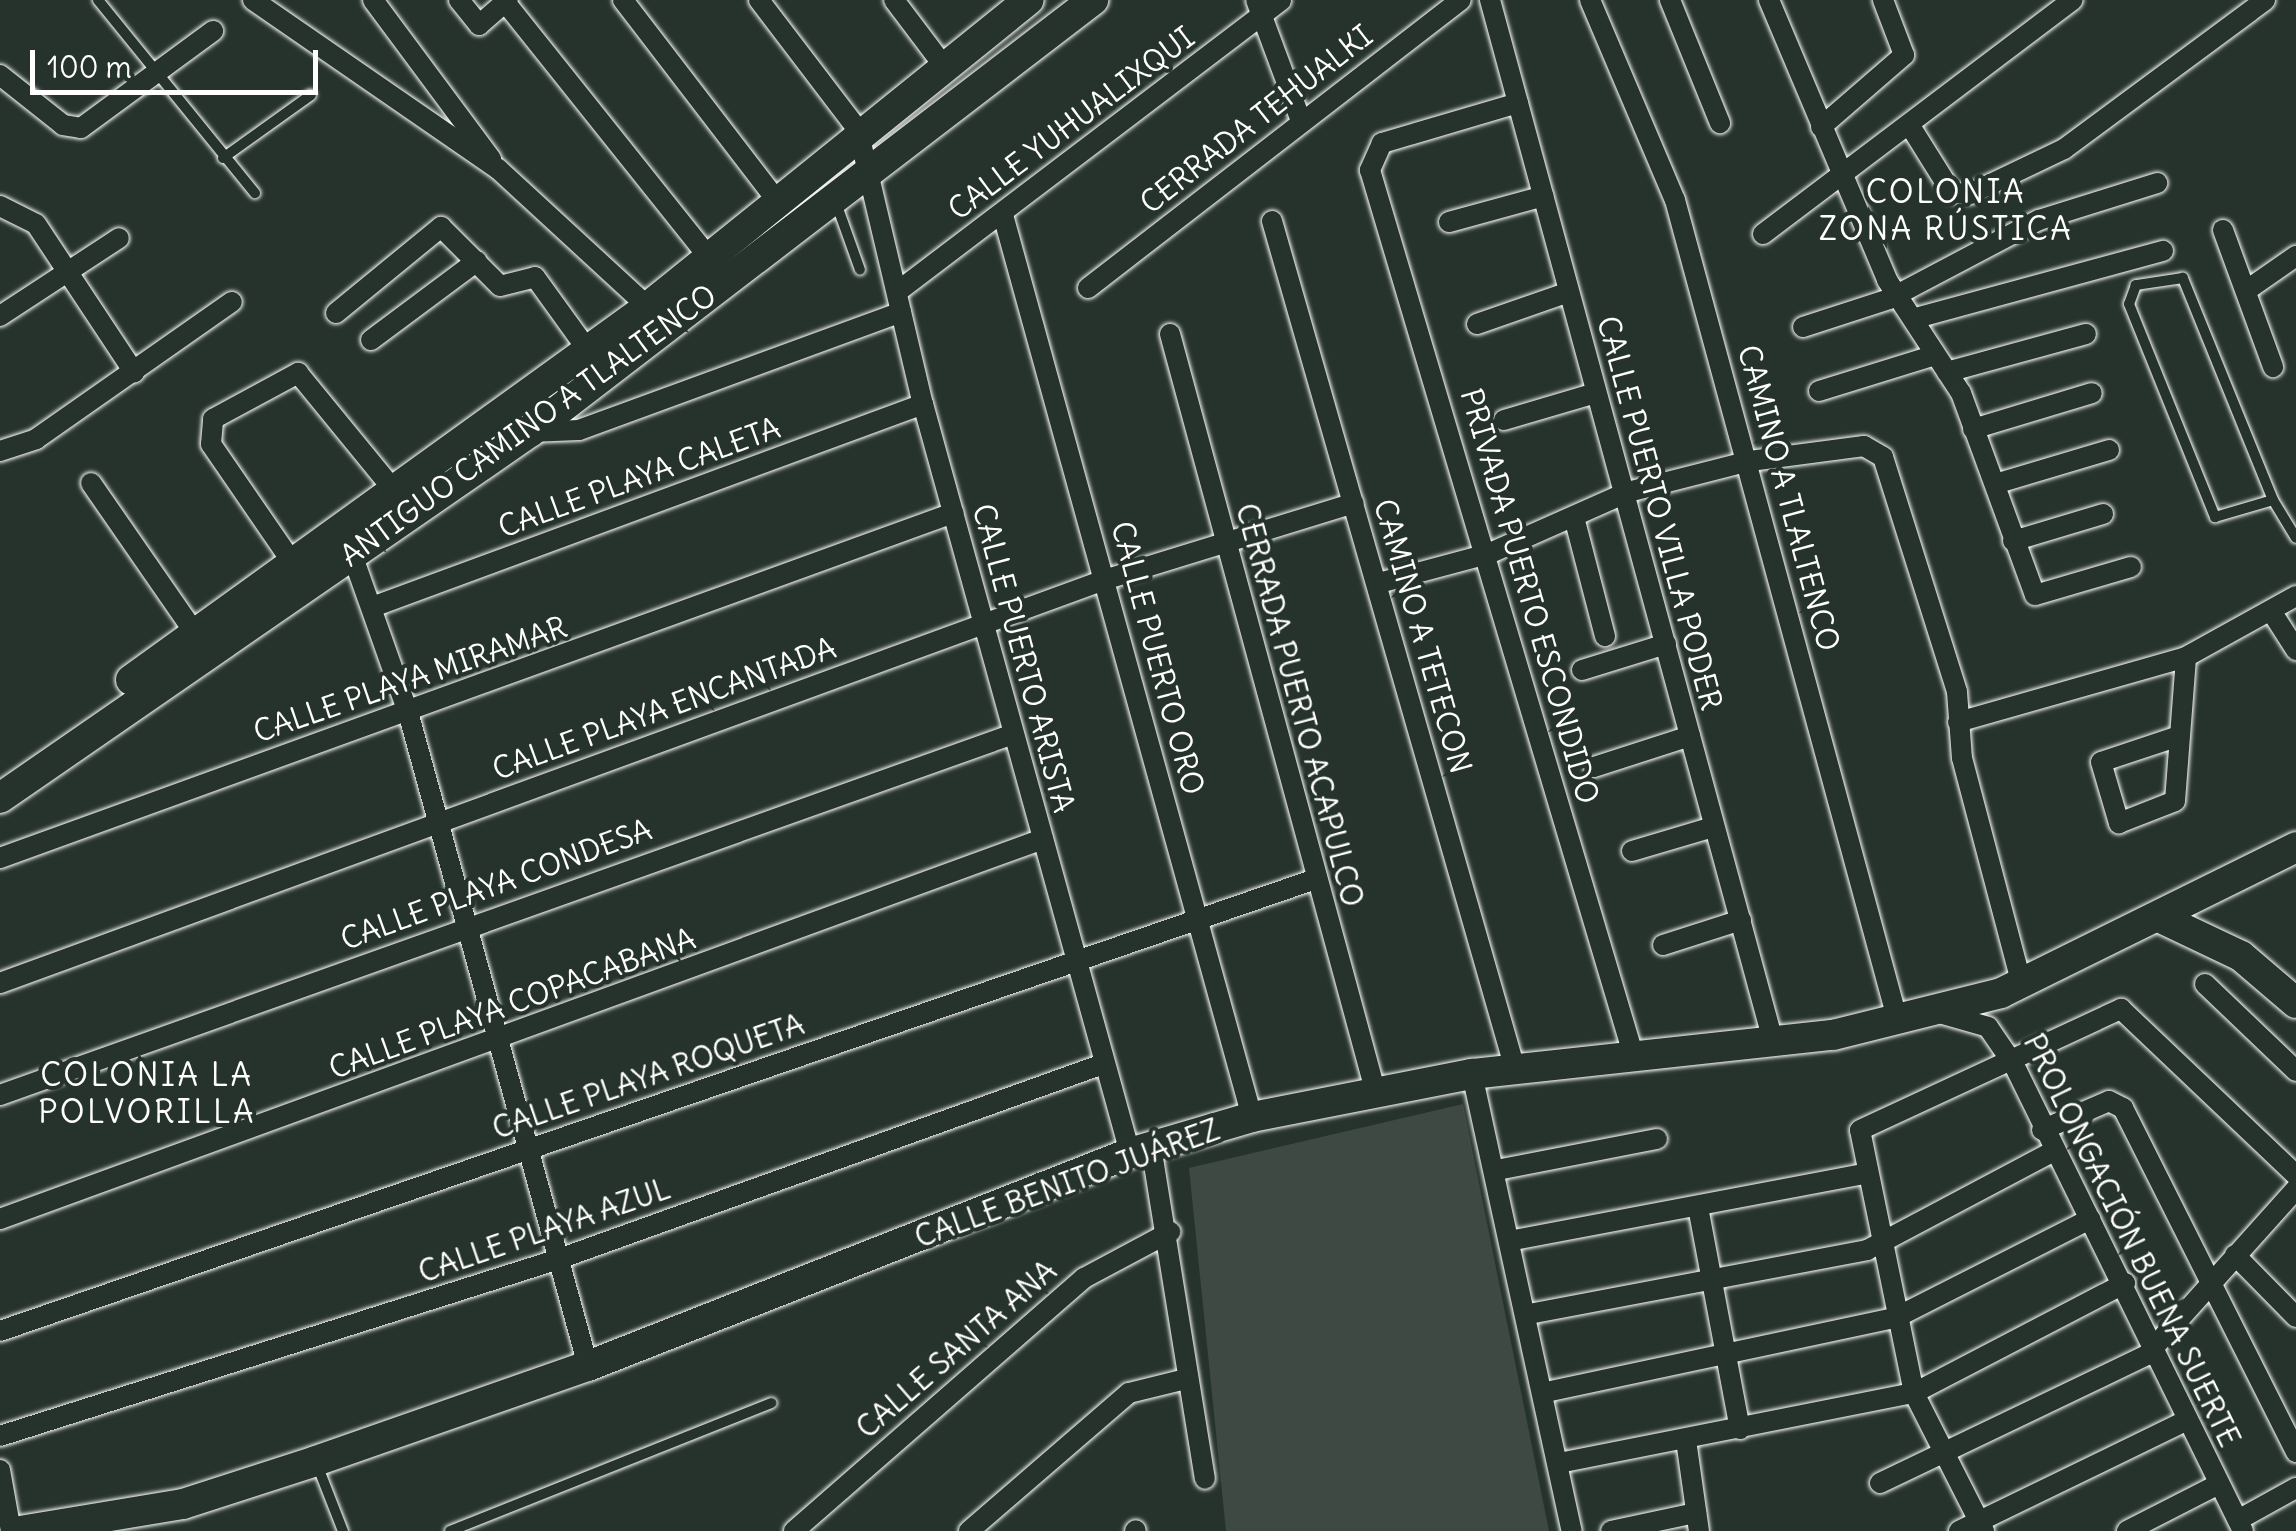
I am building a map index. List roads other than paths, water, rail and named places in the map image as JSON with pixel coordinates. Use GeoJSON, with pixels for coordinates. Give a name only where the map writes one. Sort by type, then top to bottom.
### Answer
{"type":"FeatureCollection","features":[{"type":"Feature","properties":{"kind":"street"},"geometry":{"type":"LineString","coordinates":[[252,0],[498,168],[648,307]]}},
{"type":"Feature","properties":{"kind":"street"},"geometry":{"type":"LineString","coordinates":[[373,0],[498,168]]}},
{"type":"Feature","properties":{"kind":"street"},"geometry":{"type":"LineString","coordinates":[[459,0],[479,25],[507,1],[708,256]]}},
{"type":"Feature","properties":{"kind":"street"},"geometry":{"type":"LineString","coordinates":[[623,0],[776,201]]}},
{"type":"Feature","properties":{"kind":"street"},"geometry":{"type":"LineString","coordinates":[[760,0],[858,130]]}},
{"type":"Feature","properties":{"kind":"street"},"geometry":{"type":"LineString","coordinates":[[894,0],[944,66]]}},
{"type":"Feature","properties":{"kind":"street"},"geometry":{"type":"LineString","coordinates":[[168,666],[194,632],[292,562],[346,539],[392,488],[648,307],[858,130],[1029,0]]}},
{"type":"Feature","properties":{"kind":"street","name":"ANTIGUO CAMINO A TLALTENCO"},"geometry":{"type":"LineString","coordinates":[[0,798],[17,771],[346,539],[530,432],[1092,0]]}},
{"type":"Feature","properties":{"kind":"street","name":"CALLE YUHUALIXQUI"},"geometry":{"type":"LineString","coordinates":[[530,432],[579,430],[899,302],[1259,7],[1281,0]]}},
{"type":"Feature","properties":{"kind":"street","name":"CERRADA TEHUALKI"},"geometry":{"type":"LineString","coordinates":[[1088,288],[1461,0]]}},
{"type":"Feature","properties":{"kind":"street","name":"CALLE PUERTO VILLA PODER"},"geometry":{"type":"LineString","coordinates":[[1490,0],[1596,393],[1628,492],[1713,827],[1773,1041]]}},
{"type":"Feature","properties":{"kind":"street","name":"CAMINO A TLALTENCO"},"geometry":{"type":"LineString","coordinates":[[1590,0],[1663,165],[1750,461],[1898,1022]]}},
{"type":"Feature","properties":{"kind":"street"},"geometry":{"type":"LineString","coordinates":[[1670,0],[1720,123]]}},
{"type":"Feature","properties":{"kind":"street"},"geometry":{"type":"LineString","coordinates":[[1769,0],[1843,179],[1916,318],[1929,357],[1946,372],[1973,428],[2034,595],[2131,568]]}},
{"type":"Feature","properties":{"kind":"street"},"geometry":{"type":"LineString","coordinates":[[1821,127],[1904,54],[1883,0]]}},
{"type":"Feature","properties":{"kind":"street"},"geometry":{"type":"LineString","coordinates":[[1763,234],[1912,129],[2072,0]]}},
{"type":"Feature","properties":{"kind":"street"},"geometry":{"type":"LineString","coordinates":[[1912,129],[1952,192],[1970,194],[2064,148],[2266,0]]}},
{"type":"Feature","properties":{"kind":"street"},"geometry":{"type":"LineString","coordinates":[[1259,7],[1301,120]]}},
{"type":"Feature","properties":{"kind":"street"},"geometry":{"type":"LineString","coordinates":[[0,75],[74,130],[157,77],[212,31]]}},
{"type":"Feature","properties":{"kind":"street","name":"PRIVADA PUERTO ESCONDIDO"},"geometry":{"type":"LineString","coordinates":[[1518,103],[1382,143],[1371,156],[1634,1054]]}},
{"type":"Feature","properties":{"kind":"street","name":"CALLE PUERTO ARISTA"},"geometry":{"type":"LineString","coordinates":[[858,130],[864,178],[923,404],[1103,1064],[1170,1232],[1186,1378],[1205,1478]]}},
{"type":"Feature","properties":{"kind":"street"},"geometry":{"type":"LineString","coordinates":[[1803,327],[1901,291],[2039,220],[2157,183]]}},
{"type":"Feature","properties":{"kind":"street"},"geometry":{"type":"LineString","coordinates":[[1449,222],[1544,196]]}},
{"type":"Feature","properties":{"kind":"street"},"geometry":{"type":"LineString","coordinates":[[0,206],[36,224],[70,269],[134,372]]}},
{"type":"Feature","properties":{"kind":"street","name":"CALLE PUERTO ORO"},"geometry":{"type":"LineString","coordinates":[[1003,215],[1107,579],[1252,1117]]}},
{"type":"Feature","properties":{"kind":"street","name":"CAMINO A TETECON"},"geometry":{"type":"LineString","coordinates":[[1272,221],[1515,1069]]}},
{"type":"Feature","properties":{"kind":"street"},"geometry":{"type":"LineString","coordinates":[[336,313],[434,228],[477,261],[500,286],[535,277],[589,352]]}},
{"type":"Feature","properties":{"kind":"street"},"geometry":{"type":"LineString","coordinates":[[2223,230],[2273,367]]}},
{"type":"Feature","properties":{"kind":"street"},"geometry":{"type":"LineString","coordinates":[[0,316],[119,238]]}},
{"type":"Feature","properties":{"kind":"street"},"geometry":{"type":"LineString","coordinates":[[1916,318],[2163,251]]}},
{"type":"Feature","properties":{"kind":"street"},"geometry":{"type":"LineString","coordinates":[[2247,290],[2296,256]]}},
{"type":"Feature","properties":{"kind":"street"},"geometry":{"type":"LineString","coordinates":[[371,340],[477,261]]}},
{"type":"Feature","properties":{"kind":"street"},"geometry":{"type":"LineString","coordinates":[[1477,324],[1570,292]]}},
{"type":"Feature","properties":{"kind":"street"},"geometry":{"type":"LineString","coordinates":[[0,451],[36,439],[232,302]]}},
{"type":"Feature","properties":{"kind":"street","name":"CERRADA PUERTO ACAPULCO"},"geometry":{"type":"LineString","coordinates":[[1170,334],[1374,1090]]}},
{"type":"Feature","properties":{"kind":"street"},"geometry":{"type":"LineString","coordinates":[[1946,372],[2086,334]]}},
{"type":"Feature","properties":{"kind":"street"},"geometry":{"type":"LineString","coordinates":[[1819,392],[1929,357]]}},
{"type":"Feature","properties":{"kind":"street"},"geometry":{"type":"LineString","coordinates":[[292,562],[211,444],[213,420],[298,373],[392,488]]}},
{"type":"Feature","properties":{"kind":"street"},"geometry":{"type":"LineString","coordinates":[[1504,420],[1596,393]]}},
{"type":"Feature","properties":{"kind":"street"},"geometry":{"type":"LineString","coordinates":[[1973,428],[2092,393]]}},
{"type":"Feature","properties":{"kind":"street","name":"CALLE PLAYA CALETA"},"geometry":{"type":"LineString","coordinates":[[375,606],[923,404]]}},
{"type":"Feature","properties":{"kind":"street"},"geometry":{"type":"LineString","coordinates":[[1378,582],[1488,554],[1575,521],[1628,492],[1750,461],[1864,446],[1894,481],[1957,692],[1958,722],[2022,985]]}},
{"type":"Feature","properties":{"kind":"street"},"geometry":{"type":"LineString","coordinates":[[1995,484],[2110,450]]}},
{"type":"Feature","properties":{"kind":"street"},"geometry":{"type":"LineString","coordinates":[[91,483],[194,632]]}},
{"type":"Feature","properties":{"kind":"street","name":"CALLE PLAYA ENCANTADA"},"geometry":{"type":"LineString","coordinates":[[0,983],[984,622],[1107,579],[1354,503]]}},
{"type":"Feature","properties":{"kind":"street","name":"CALLE PLAYA MIRAMAR"},"geometry":{"type":"LineString","coordinates":[[0,858],[392,710],[408,712],[952,513]]}},
{"type":"Feature","properties":{"kind":"street"},"geometry":{"type":"LineString","coordinates":[[2013,541],[2103,514]]}},
{"type":"Feature","properties":{"kind":"street"},"geometry":{"type":"LineString","coordinates":[[1575,521],[1605,636]]}},
{"type":"Feature","properties":{"kind":"street"},"geometry":{"type":"LineString","coordinates":[[346,539],[375,606],[408,712],[588,1366]]}},
{"type":"Feature","properties":{"kind":"street"},"geometry":{"type":"LineString","coordinates":[[1958,722],[2186,657],[2272,614],[2296,596]]}},
{"type":"Feature","properties":{"kind":"street"},"geometry":{"type":"LineString","coordinates":[[2272,614],[2296,650]]}},
{"type":"Feature","properties":{"kind":"street"},"geometry":{"type":"LineString","coordinates":[[1582,670],[1666,644]]}},
{"type":"Feature","properties":{"kind":"street"},"geometry":{"type":"LineString","coordinates":[[2179,736],[2101,762],[2119,824],[2175,800],[2186,657]]}},
{"type":"Feature","properties":{"kind":"street","name":"CALLE PLAYA CONDESA"},"geometry":{"type":"LineString","coordinates":[[0,1094],[1013,734]]}},
{"type":"Feature","properties":{"kind":"street"},"geometry":{"type":"LineString","coordinates":[[1594,767],[1690,736]]}},
{"type":"Feature","properties":{"kind":"street"},"geometry":{"type":"LineString","coordinates":[[1632,851],[1713,827]]}},
{"type":"Feature","properties":{"kind":"street","name":"CALLE PLAYA COPACABANA"},"geometry":{"type":"LineString","coordinates":[[0,1219],[1043,840]]}},
{"type":"Feature","properties":{"kind":"street","name":"CALLE BENITO JUÁREZ"},"geometry":{"type":"LineString","coordinates":[[20,1531],[183,1504],[316,1462],[588,1366],[1140,1150],[1252,1117],[1374,1090],[1472,1074],[1773,1041],[1898,1022],[1936,1012],[2022,985],[2162,920],[2296,847]]}},
{"type":"Feature","properties":{"kind":"street","name":"CALLE PLAYA ROQUETA"},"geometry":{"type":"LineString","coordinates":[[0,1331],[1195,915],[1316,879]]}},
{"type":"Feature","properties":{"kind":"street"},"geometry":{"type":"LineString","coordinates":[[1663,945],[1740,920]]}},
{"type":"Feature","properties":{"kind":"street"},"geometry":{"type":"LineString","coordinates":[[2162,920],[2242,956],[2296,1003]]}},
{"type":"Feature","properties":{"kind":"street"},"geometry":{"type":"LineString","coordinates":[[2204,984],[2296,1070]]}},
{"type":"Feature","properties":{"kind":"street"},"geometry":{"type":"LineString","coordinates":[[2188,1420],[1974,1528],[1914,1393],[1858,1142],[1868,1122],[2014,1065],[2121,1009],[2296,1174]]}},
{"type":"Feature","properties":{"kind":"street","name":"PROLONGACIÓN BUENA SUERTE"},"geometry":{"type":"LineString","coordinates":[[1936,1012],[1988,1027],[2014,1065],[2052,1152],[2155,1341],[2188,1420],[2241,1525]]}},
{"type":"Feature","properties":{"kind":"street","name":"CALLE PLAYA AZUL"},"geometry":{"type":"LineString","coordinates":[[0,1436],[556,1260],[1103,1064]]}},
{"type":"Feature","properties":{"kind":"street"},"geometry":{"type":"LineString","coordinates":[[1472,1074],[1514,1240],[1572,1531]]}},
{"type":"Feature","properties":{"kind":"street"},"geometry":{"type":"LineString","coordinates":[[2042,1130],[2116,1101],[2296,1452]]}},
{"type":"Feature","properties":{"kind":"street"},"geometry":{"type":"LineString","coordinates":[[1496,1170],[1658,1139]]}},
{"type":"Feature","properties":{"kind":"street"},"geometry":{"type":"LineString","coordinates":[[1529,1314],[1712,1281],[1879,1241],[2052,1152]]}},
{"type":"Feature","properties":{"kind":"street"},"geometry":{"type":"LineString","coordinates":[[1514,1240],[1863,1174]]}},
{"type":"Feature","properties":{"kind":"street"},"geometry":{"type":"LineString","coordinates":[[1880,1482],[1944,1458],[2147,1355],[2155,1341],[2235,1254],[2294,1196]]}},
{"type":"Feature","properties":{"kind":"street"},"geometry":{"type":"LineString","coordinates":[[1698,1207],[1740,1429]]}},
{"type":"Feature","properties":{"kind":"street"},"geometry":{"type":"LineString","coordinates":[[1546,1392],[1895,1318],[2090,1220]]}},
{"type":"Feature","properties":{"kind":"street","name":"CALLE SANTA ANA"},"geometry":{"type":"LineString","coordinates":[[794,1531],[1084,1278],[1170,1232]]}},
{"type":"Feature","properties":{"kind":"street"},"geometry":{"type":"LineString","coordinates":[[2235,1254],[2296,1317]]}},
{"type":"Feature","properties":{"kind":"street"},"geometry":{"type":"LineString","coordinates":[[1559,1463],[1914,1393],[2125,1283]]}},
{"type":"Feature","properties":{"kind":"street"},"geometry":{"type":"LineString","coordinates":[[969,1531],[1129,1393],[1186,1378]]}},
{"type":"Feature","properties":{"kind":"street"},"geometry":{"type":"LineString","coordinates":[[1611,1531],[1698,1522],[1686,1440]]}},
{"type":"Feature","properties":{"kind":"street"},"geometry":{"type":"LineString","coordinates":[[0,1470],[11,1531]]}},
{"type":"Feature","properties":{"kind":"street"},"geometry":{"type":"LineString","coordinates":[[2127,1531],[2219,1484]]}},
{"type":"Feature","properties":{"kind":"street"},"geometry":{"type":"LineString","coordinates":[[2241,1525],[2296,1488]]}},
{"type":"Feature","properties":{"kind":"lane"},"geometry":{"type":"LineString","coordinates":[[98,0],[254,194]]}},
{"type":"Feature","properties":{"kind":"lane"},"geometry":{"type":"LineString","coordinates":[[223,158],[311,95]]}},
{"type":"Feature","properties":{"kind":"lane"},"geometry":{"type":"LineString","coordinates":[[834,199],[860,270]]}},
{"type":"Feature","properties":{"kind":"lane"},"geometry":{"type":"LineString","coordinates":[[2272,500],[2215,517],[2130,304],[2136,285],[2183,278],[2272,500],[2296,538]]}},
{"type":"Feature","properties":{"kind":"lane"},"geometry":{"type":"LineString","coordinates":[[450,1531],[770,1404]]}},
{"type":"Feature","properties":{"kind":"lane"},"geometry":{"type":"LineString","coordinates":[[316,1462],[343,1531]]}},
{"type":"Feature","properties":{"kind":"district","name":"COLONIA ZONA RÚSTICA"},"geometry":{"type":"Point","coordinates":[1946,212]}},
{"type":"Feature","properties":{"kind":"district","name":"COLONIA LA POLVORILLA"},"geometry":{"type":"Point","coordinates":[147,1094]}}]}
